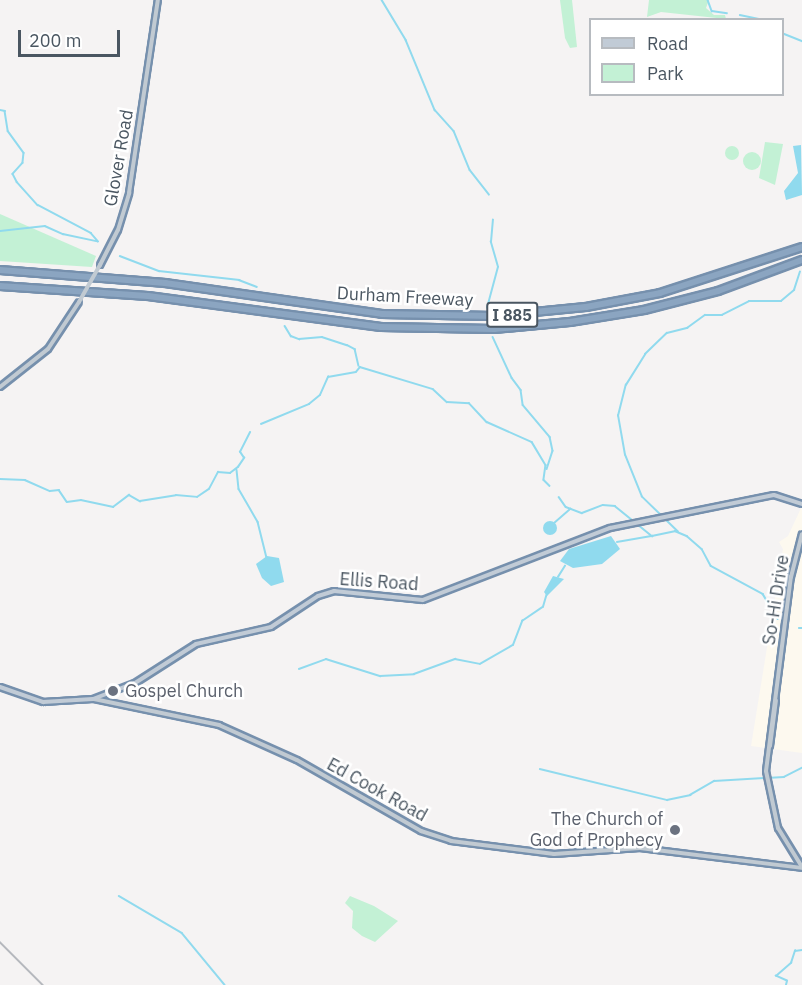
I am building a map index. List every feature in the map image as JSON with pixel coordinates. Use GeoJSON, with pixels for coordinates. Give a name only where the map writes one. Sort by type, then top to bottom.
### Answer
{"type":"FeatureCollection","features":[{"type":"Feature","properties":{"kind":"highway","name":"Durham Freeway"},"geometry":{"type":"LineString","coordinates":[[0,270],[165,283],[364,312],[485,316],[568,310],[641,297],[714,278],[802,247]]}},
{"type":"Feature","properties":{"kind":"highway","name":"Durham Freeway"},"geometry":{"type":"LineString","coordinates":[[0,286],[128,294],[363,325],[476,330],[551,325],[635,312],[717,291],[802,260]]}},
{"type":"Feature","properties":{"kind":"main road","name":"Ellis Road"},"geometry":{"type":"LineString","coordinates":[[0,687],[44,702],[93,699],[135,683],[196,644],[271,627],[318,597],[334,591],[423,600],[610,528],[774,495],[802,504]]}},
{"type":"Feature","properties":{"kind":"street","name":"Glover Road"},"geometry":{"type":"LineString","coordinates":[[0,387],[48,349],[79,302],[118,230],[129,193],[158,0]]}},
{"type":"Feature","properties":{"kind":"street","name":"So-Hi Drive"},"geometry":{"type":"LineString","coordinates":[[802,534],[793,567],[766,771],[778,828],[802,868]]}},
{"type":"Feature","properties":{"kind":"street","name":"Ed Cook Road"},"geometry":{"type":"LineString","coordinates":[[93,699],[219,725],[290,757],[421,831],[451,842],[554,854],[640,848],[802,868]]}},
{"type":"Feature","properties":{"kind":"shaded area"},"geometry":{"type":"Polygon","coordinates":[[[802,506],[802,753],[751,746],[783,549],[779,542],[788,536],[802,506]]]}},
{"type":"Feature","properties":{"kind":"green space"},"geometry":{"type":"Polygon","coordinates":[[[560,0],[572,0],[577,47],[570,48],[565,38],[560,0]]]}},
{"type":"Feature","properties":{"kind":"green space"},"geometry":{"type":"Polygon","coordinates":[[[649,0],[709,0],[706,8],[714,15],[725,15],[726,18],[661,12],[647,17],[649,0]]]}},
{"type":"Feature","properties":{"kind":"green space"},"geometry":{"type":"Polygon","coordinates":[[[765,142],[783,144],[775,185],[759,178],[765,142]]]}},
{"type":"Feature","properties":{"kind":"green space"},"geometry":{"type":"Polygon","coordinates":[[[729,146],[735,146],[739,153],[735,160],[729,160],[725,156],[725,150],[729,146]]]}},
{"type":"Feature","properties":{"kind":"green space"},"geometry":{"type":"Polygon","coordinates":[[[752,152],[758,155],[761,161],[758,167],[752,170],[746,167],[743,161],[746,155],[752,152]]]}},
{"type":"Feature","properties":{"kind":"green space"},"geometry":{"type":"Polygon","coordinates":[[[0,214],[96,256],[92,267],[0,261],[0,214]]]}},
{"type":"Feature","properties":{"kind":"green space"},"geometry":{"type":"Polygon","coordinates":[[[350,896],[374,906],[398,921],[375,942],[362,936],[352,928],[353,911],[345,903],[350,896]]]}},
{"type":"Feature","properties":{"kind":"water"},"geometry":{"type":"Polygon","coordinates":[[[801,145],[802,195],[786,200],[784,191],[798,173],[793,146],[801,145]]]}},
{"type":"Feature","properties":{"kind":"water"},"geometry":{"type":"Polygon","coordinates":[[[550,521],[555,523],[557,528],[555,533],[550,535],[545,533],[543,528],[545,523],[550,521]]]}},
{"type":"Feature","properties":{"kind":"water"},"geometry":{"type":"Polygon","coordinates":[[[611,536],[620,549],[602,564],[573,568],[560,561],[569,549],[611,536]]]}},
{"type":"Feature","properties":{"kind":"water"},"geometry":{"type":"Polygon","coordinates":[[[267,556],[279,558],[284,582],[271,586],[262,578],[256,564],[267,556]]]}},
{"type":"Feature","properties":{"kind":"water"},"geometry":{"type":"Polygon","coordinates":[[[553,576],[564,579],[547,596],[544,592],[553,576]]]}},
{"type":"Feature","properties":{"kind":"waterway"},"geometry":{"type":"LineString","coordinates":[[382,0],[406,40],[435,110],[454,131],[470,170],[489,194]]}},
{"type":"Feature","properties":{"kind":"waterway"},"geometry":{"type":"LineString","coordinates":[[708,0],[712,11],[727,13]]}},
{"type":"Feature","properties":{"kind":"waterway"},"geometry":{"type":"LineString","coordinates":[[740,15],[754,18]]}},
{"type":"Feature","properties":{"kind":"waterway"},"geometry":{"type":"LineString","coordinates":[[784,34],[802,41]]}},
{"type":"Feature","properties":{"kind":"waterway"},"geometry":{"type":"LineString","coordinates":[[0,110],[5,111],[8,131],[24,153],[23,163],[13,174],[17,182],[38,205],[91,233],[98,241]]}},
{"type":"Feature","properties":{"kind":"waterway"},"geometry":{"type":"LineString","coordinates":[[487,308],[498,267],[491,242],[493,220]]}},
{"type":"Feature","properties":{"kind":"waterway"},"geometry":{"type":"LineString","coordinates":[[0,231],[45,226],[63,234],[97,241]]}},
{"type":"Feature","properties":{"kind":"waterway"},"geometry":{"type":"LineString","coordinates":[[120,256],[159,271],[239,280],[257,287]]}},
{"type":"Feature","properties":{"kind":"waterway"},"geometry":{"type":"LineString","coordinates":[[678,532],[642,497],[625,455],[618,416],[626,385],[645,354],[667,333],[687,328],[705,315],[722,315],[749,301],[781,301],[794,290],[800,272]]}},
{"type":"Feature","properties":{"kind":"waterway"},"geometry":{"type":"LineString","coordinates":[[285,326],[291,336],[299,339],[322,337],[355,349],[359,366]]}},
{"type":"Feature","properties":{"kind":"waterway"},"geometry":{"type":"LineString","coordinates":[[493,337],[512,378],[521,390],[523,405],[550,437],[553,451],[547,469]]}},
{"type":"Feature","properties":{"kind":"waterway"},"geometry":{"type":"LineString","coordinates":[[360,367],[433,389],[447,402],[469,403],[487,422],[532,442],[546,465],[544,480],[550,486]]}},
{"type":"Feature","properties":{"kind":"waterway"},"geometry":{"type":"LineString","coordinates":[[261,424],[309,404],[320,395],[328,377],[356,372],[360,367]]}},
{"type":"Feature","properties":{"kind":"waterway"},"geometry":{"type":"LineString","coordinates":[[0,479],[25,480],[50,491],[59,490],[67,502],[81,500],[113,507],[129,495],[140,501],[176,495],[197,497],[209,489],[218,472],[230,473],[238,467],[244,458],[240,452],[250,432]]}},
{"type":"Feature","properties":{"kind":"waterway"},"geometry":{"type":"LineString","coordinates":[[237,470],[239,489],[258,522],[267,557]]}},
{"type":"Feature","properties":{"kind":"waterway"},"geometry":{"type":"LineString","coordinates":[[559,497],[566,507],[582,513],[603,505],[615,506],[652,536],[675,531],[687,536],[702,549],[711,566],[763,594],[778,619]]}},
{"type":"Feature","properties":{"kind":"waterway"},"geometry":{"type":"LineString","coordinates":[[553,524],[570,509]]}},
{"type":"Feature","properties":{"kind":"waterway"},"geometry":{"type":"LineString","coordinates":[[617,542],[652,536]]}},
{"type":"Feature","properties":{"kind":"waterway"},"geometry":{"type":"LineString","coordinates":[[558,577],[565,566]]}},
{"type":"Feature","properties":{"kind":"waterway"},"geometry":{"type":"LineString","coordinates":[[299,669],[326,659],[380,676],[414,674],[455,659],[480,664],[513,645],[522,621],[543,607],[547,593]]}},
{"type":"Feature","properties":{"kind":"waterway"},"geometry":{"type":"LineString","coordinates":[[540,769],[667,800],[690,795],[714,781],[784,777],[802,768]]}},
{"type":"Feature","properties":{"kind":"waterway"},"geometry":{"type":"LineString","coordinates":[[119,896],[182,933],[225,985]]}},
{"type":"Feature","properties":{"kind":"waterway"},"geometry":{"type":"LineString","coordinates":[[786,985],[787,981],[776,976],[791,963],[795,951],[802,950]]}},
{"type":"Feature","properties":{"kind":"railway"},"geometry":{"type":"LineString","coordinates":[[0,942],[43,985]]}},
{"type":"Feature","properties":{"kind":"place","name":"Gospel Church"},"geometry":{"type":"Point","coordinates":[113,691]}},
{"type":"Feature","properties":{"kind":"place","name":"The Church of God of Prophecy"},"geometry":{"type":"Point","coordinates":[675,830]}}]}
